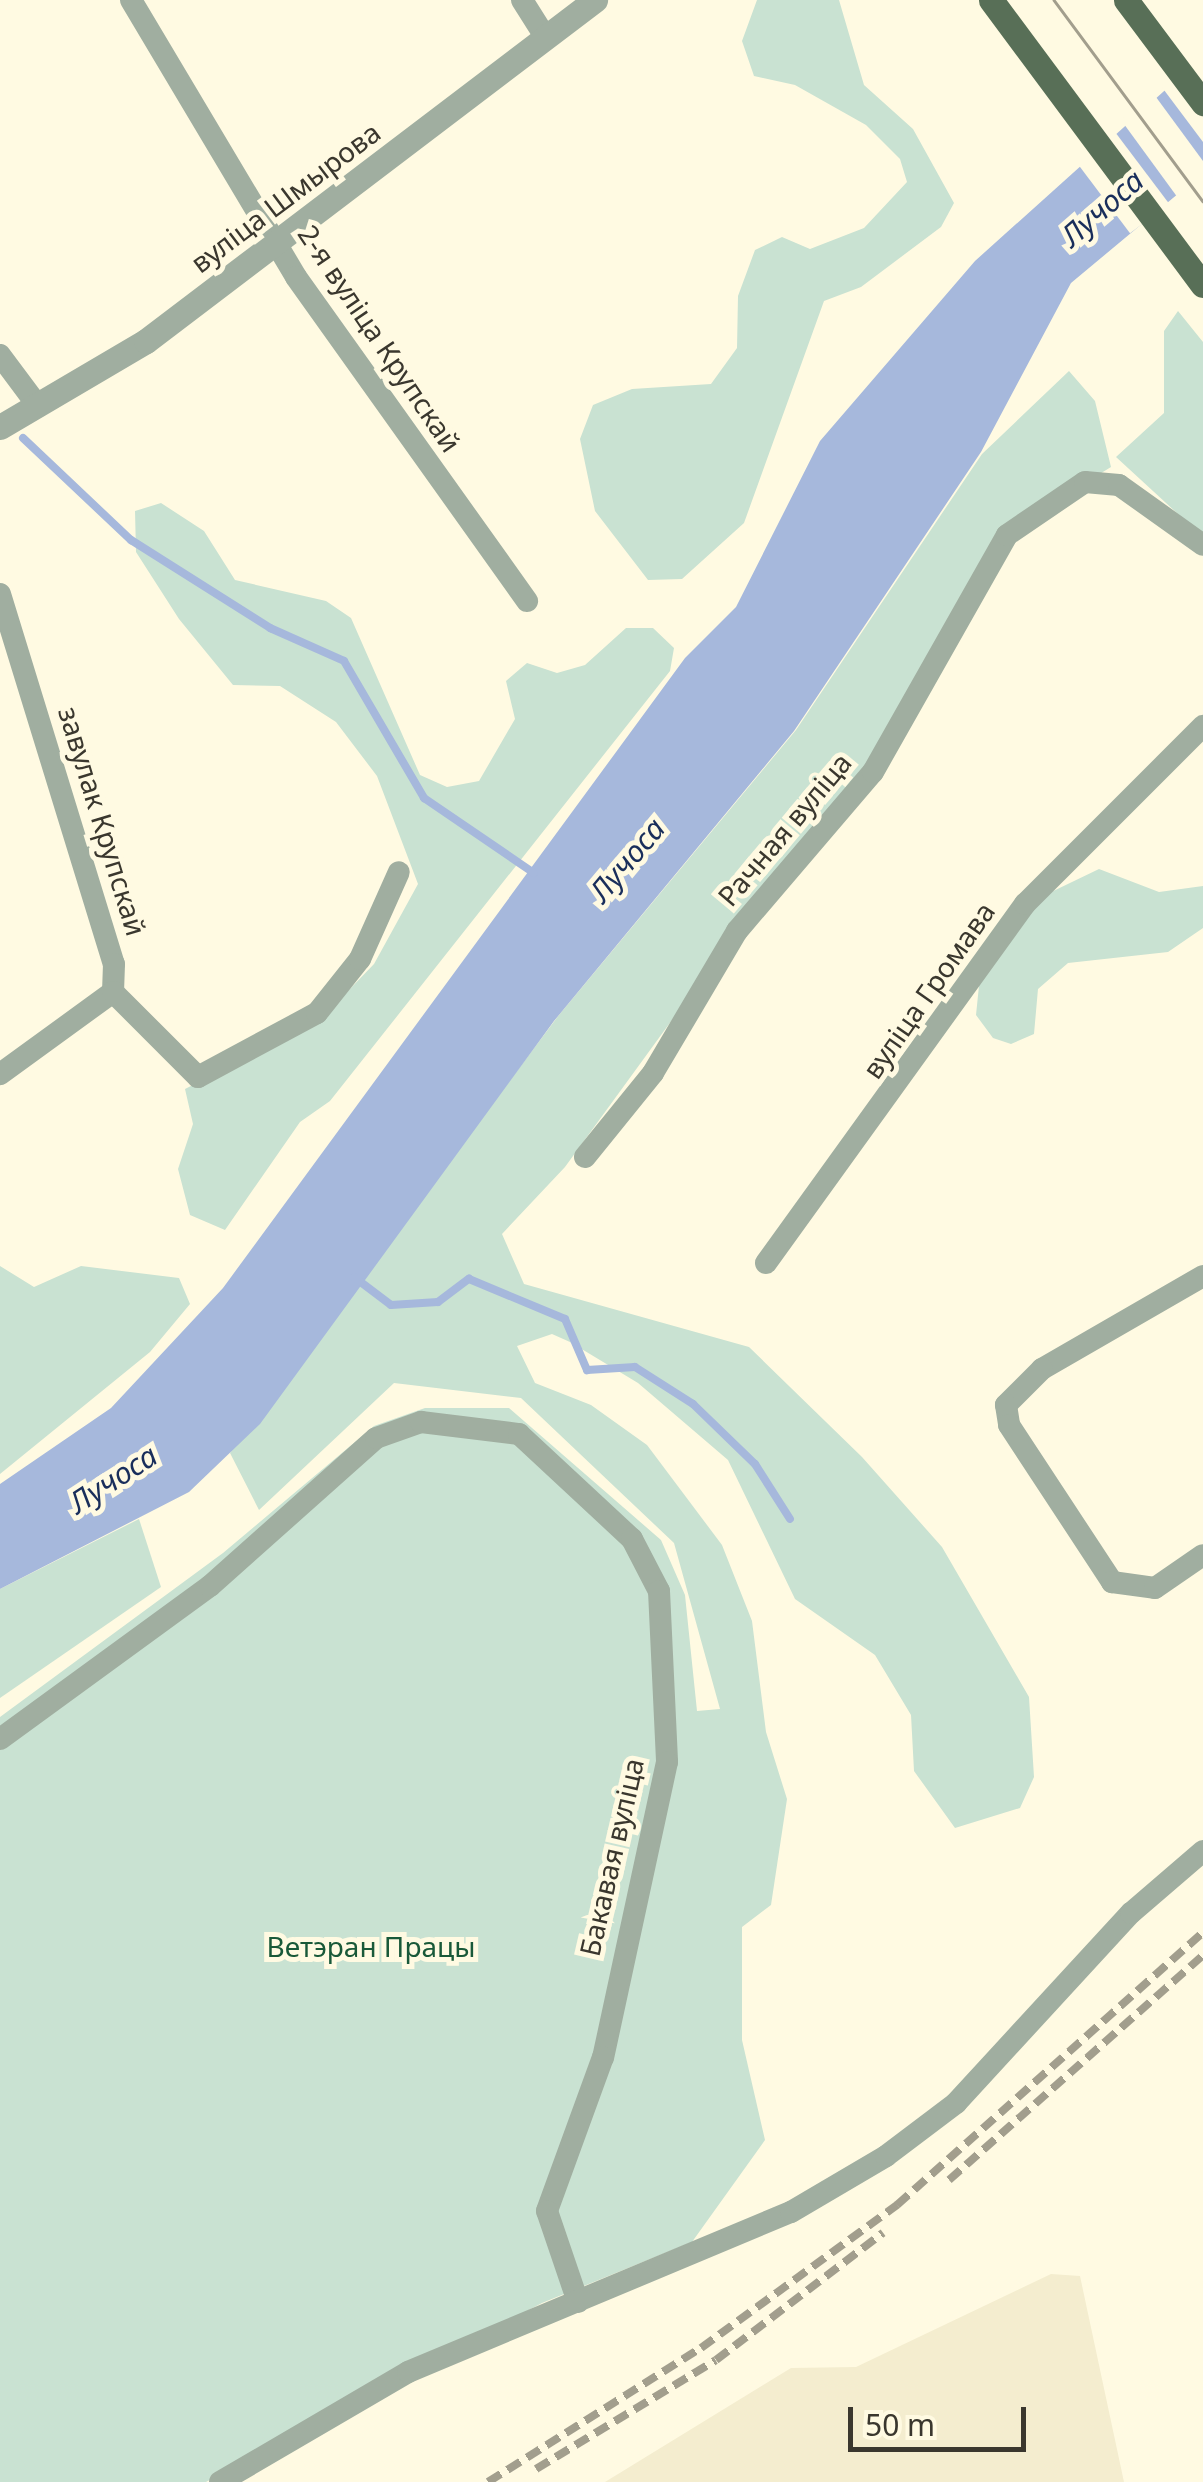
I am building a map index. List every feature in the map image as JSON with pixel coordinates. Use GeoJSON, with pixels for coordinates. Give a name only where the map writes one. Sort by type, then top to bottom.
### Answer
{"type":"FeatureCollection","features":[{"type":"Feature","properties":{"kind":"main road"},"geometry":{"type":"LineString","coordinates":[[1126,0],[1203,103]]}},
{"type":"Feature","properties":{"kind":"main road"},"geometry":{"type":"LineString","coordinates":[[998,10],[1203,285]]}},
{"type":"Feature","properties":{"kind":"street","name":"2-я вуліца Крупскай"},"geometry":{"type":"LineString","coordinates":[[132,0],[276,240],[527,601]]}},
{"type":"Feature","properties":{"kind":"street"},"geometry":{"type":"LineString","coordinates":[[522,0],[546,38]]}},
{"type":"Feature","properties":{"kind":"street","name":"вуліца Шмырова"},"geometry":{"type":"LineString","coordinates":[[0,428],[146,341],[595,0]]}},
{"type":"Feature","properties":{"kind":"street"},"geometry":{"type":"LineString","coordinates":[[0,355],[38,406]]}},
{"type":"Feature","properties":{"kind":"street","name":"Рачная вуліца"},"geometry":{"type":"LineString","coordinates":[[584,1157],[653,1073],[738,931],[872,772],[1008,536],[1085,482],[1118,485],[1203,545]]}},
{"type":"Feature","properties":{"kind":"street","name":"завулак Крупскай"},"geometry":{"type":"LineString","coordinates":[[0,594],[95,889],[113,992]]}},
{"type":"Feature","properties":{"kind":"street","name":"вуліца Громава"},"geometry":{"type":"LineString","coordinates":[[766,1264],[1025,904],[1203,726]]}},
{"type":"Feature","properties":{"kind":"street"},"geometry":{"type":"LineString","coordinates":[[0,1074],[113,992],[198,1077],[317,1013],[360,959],[399,872]]}},
{"type":"Feature","properties":{"kind":"street"},"geometry":{"type":"LineString","coordinates":[[1203,1276],[1042,1369],[1006,1405],[1009,1425],[1125,1590],[1154,1588],[1203,1555]]}},
{"type":"Feature","properties":{"kind":"street","name":"Бакавая вуліца"},"geometry":{"type":"LineString","coordinates":[[0,1739],[210,1586],[376,1438],[420,1422],[520,1434],[632,1539],[659,1592],[666,1762],[602,2057],[547,2211],[578,2302]]}},
{"type":"Feature","properties":{"kind":"street"},"geometry":{"type":"LineString","coordinates":[[220,2482],[408,2372],[792,2212],[886,2156],[956,2102],[1131,1913],[1203,1851]]}},
{"type":"Feature","properties":{"kind":"shaded area"},"geometry":{"type":"Polygon","coordinates":[[[1051,2274],[1080,2276],[1124,2482],[605,2482],[791,2368],[856,2367],[1051,2274]]]}},
{"type":"Feature","properties":{"kind":"green space"},"geometry":{"type":"Polygon","coordinates":[[[757,0],[839,0],[864,85],[913,129],[954,203],[941,227],[861,287],[824,301],[744,523],[682,579],[648,580],[595,511],[580,439],[593,405],[632,389],[711,384],[737,348],[738,296],[755,250],[782,237],[810,249],[864,228],[907,182],[900,159],[866,125],[795,85],[754,76],[742,41],[757,0]]]}},
{"type":"Feature","properties":{"kind":"green space"},"geometry":{"type":"Polygon","coordinates":[[[1178,311],[1203,342],[1203,537],[1116,457],[1164,413],[1164,331],[1178,311]]]}},
{"type":"Feature","properties":{"kind":"green space","name":"Ветэран Працы"},"geometry":{"type":"Polygon","coordinates":[[[1069,371],[1095,401],[1111,467],[1008,530],[870,770],[784,866],[565,1167],[502,1234],[524,1284],[749,1347],[862,1457],[942,1547],[1029,1697],[1034,1777],[1020,1808],[955,1828],[914,1771],[911,1715],[875,1655],[795,1599],[728,1460],[638,1383],[570,1342],[552,1334],[517,1346],[535,1383],[591,1405],[647,1445],[722,1545],[752,1621],[766,1732],[787,1799],[771,1905],[742,1927],[742,2040],[765,2140],[692,2242],[542,2303],[206,2482],[0,2482],[0,1717],[223,1553],[374,1426],[425,1408],[509,1408],[661,1540],[685,1595],[697,1711],[720,1709],[674,1543],[521,1398],[394,1383],[259,1510],[230,1453],[559,1015],[796,730],[982,454],[1069,371]]]}},
{"type":"Feature","properties":{"kind":"green space"},"geometry":{"type":"Polygon","coordinates":[[[161,503],[204,531],[235,580],[326,601],[351,618],[420,775],[447,787],[479,781],[515,719],[506,681],[527,663],[557,673],[585,665],[626,628],[653,628],[674,648],[670,671],[330,1101],[300,1122],[225,1230],[190,1215],[178,1169],[193,1124],[185,1089],[318,1022],[374,964],[418,884],[377,776],[336,722],[280,686],[233,685],[179,619],[136,552],[135,511],[161,503]]]}},
{"type":"Feature","properties":{"kind":"green space"},"geometry":{"type":"Polygon","coordinates":[[[1099,869],[1159,892],[1203,886],[1203,928],[1168,952],[1068,963],[1038,989],[1034,1034],[1011,1044],[993,1038],[976,1015],[980,976],[1045,895],[1099,869]]]}},
{"type":"Feature","properties":{"kind":"green space"},"geometry":{"type":"Polygon","coordinates":[[[0,1266],[34,1287],[81,1266],[179,1278],[190,1304],[150,1352],[0,1474],[0,1266]]]}},
{"type":"Feature","properties":{"kind":"green space"},"geometry":{"type":"Polygon","coordinates":[[[139,1519],[161,1587],[0,1698],[0,1589],[139,1519]]]}},
{"type":"Feature","properties":{"kind":"water","name":"Лучоса"},"geometry":{"type":"Polygon","coordinates":[[[1203,56],[1203,173],[1071,283],[981,452],[794,731],[554,1021],[260,1424],[189,1492],[0,1589],[0,1484],[111,1408],[223,1288],[685,658],[736,607],[820,441],[975,261],[1203,56]]]}},
{"type":"Feature","properties":{"kind":"pier"},"geometry":{"type":"Polygon","coordinates":[[[1203,51],[1203,142],[1161,86],[1203,51]]]}},
{"type":"Feature","properties":{"kind":"pier"},"geometry":{"type":"Polygon","coordinates":[[[1153,93],[1203,161],[1203,179],[1178,198],[1121,120],[1153,93]]]}},
{"type":"Feature","properties":{"kind":"pier"},"geometry":{"type":"Polygon","coordinates":[[[1112,128],[1169,204],[1130,233],[1073,157],[1112,128]]]}},
{"type":"Feature","properties":{"kind":"waterway"},"geometry":{"type":"LineString","coordinates":[[23,438],[131,540],[270,628],[344,661],[424,798],[534,873]]}},
{"type":"Feature","properties":{"kind":"waterway"},"geometry":{"type":"LineString","coordinates":[[354,1277],[391,1305],[438,1302],[469,1279],[565,1319],[587,1370],[635,1367],[693,1404],[755,1464],[790,1519]]}},
{"type":"Feature","properties":{"kind":"tram line"},"geometry":{"type":"LineString","coordinates":[[1054,0],[1203,201]]}},
{"type":"Feature","properties":{"kind":"railway"},"geometry":{"type":"LineString","coordinates":[[488,2482],[701,2348],[897,2205],[1203,1932]]}},
{"type":"Feature","properties":{"kind":"railway"},"geometry":{"type":"LineString","coordinates":[[949,2180],[1203,1955]]}},
{"type":"Feature","properties":{"kind":"railway"},"geometry":{"type":"LineString","coordinates":[[536,2469],[716,2360],[883,2233]]}}]}
